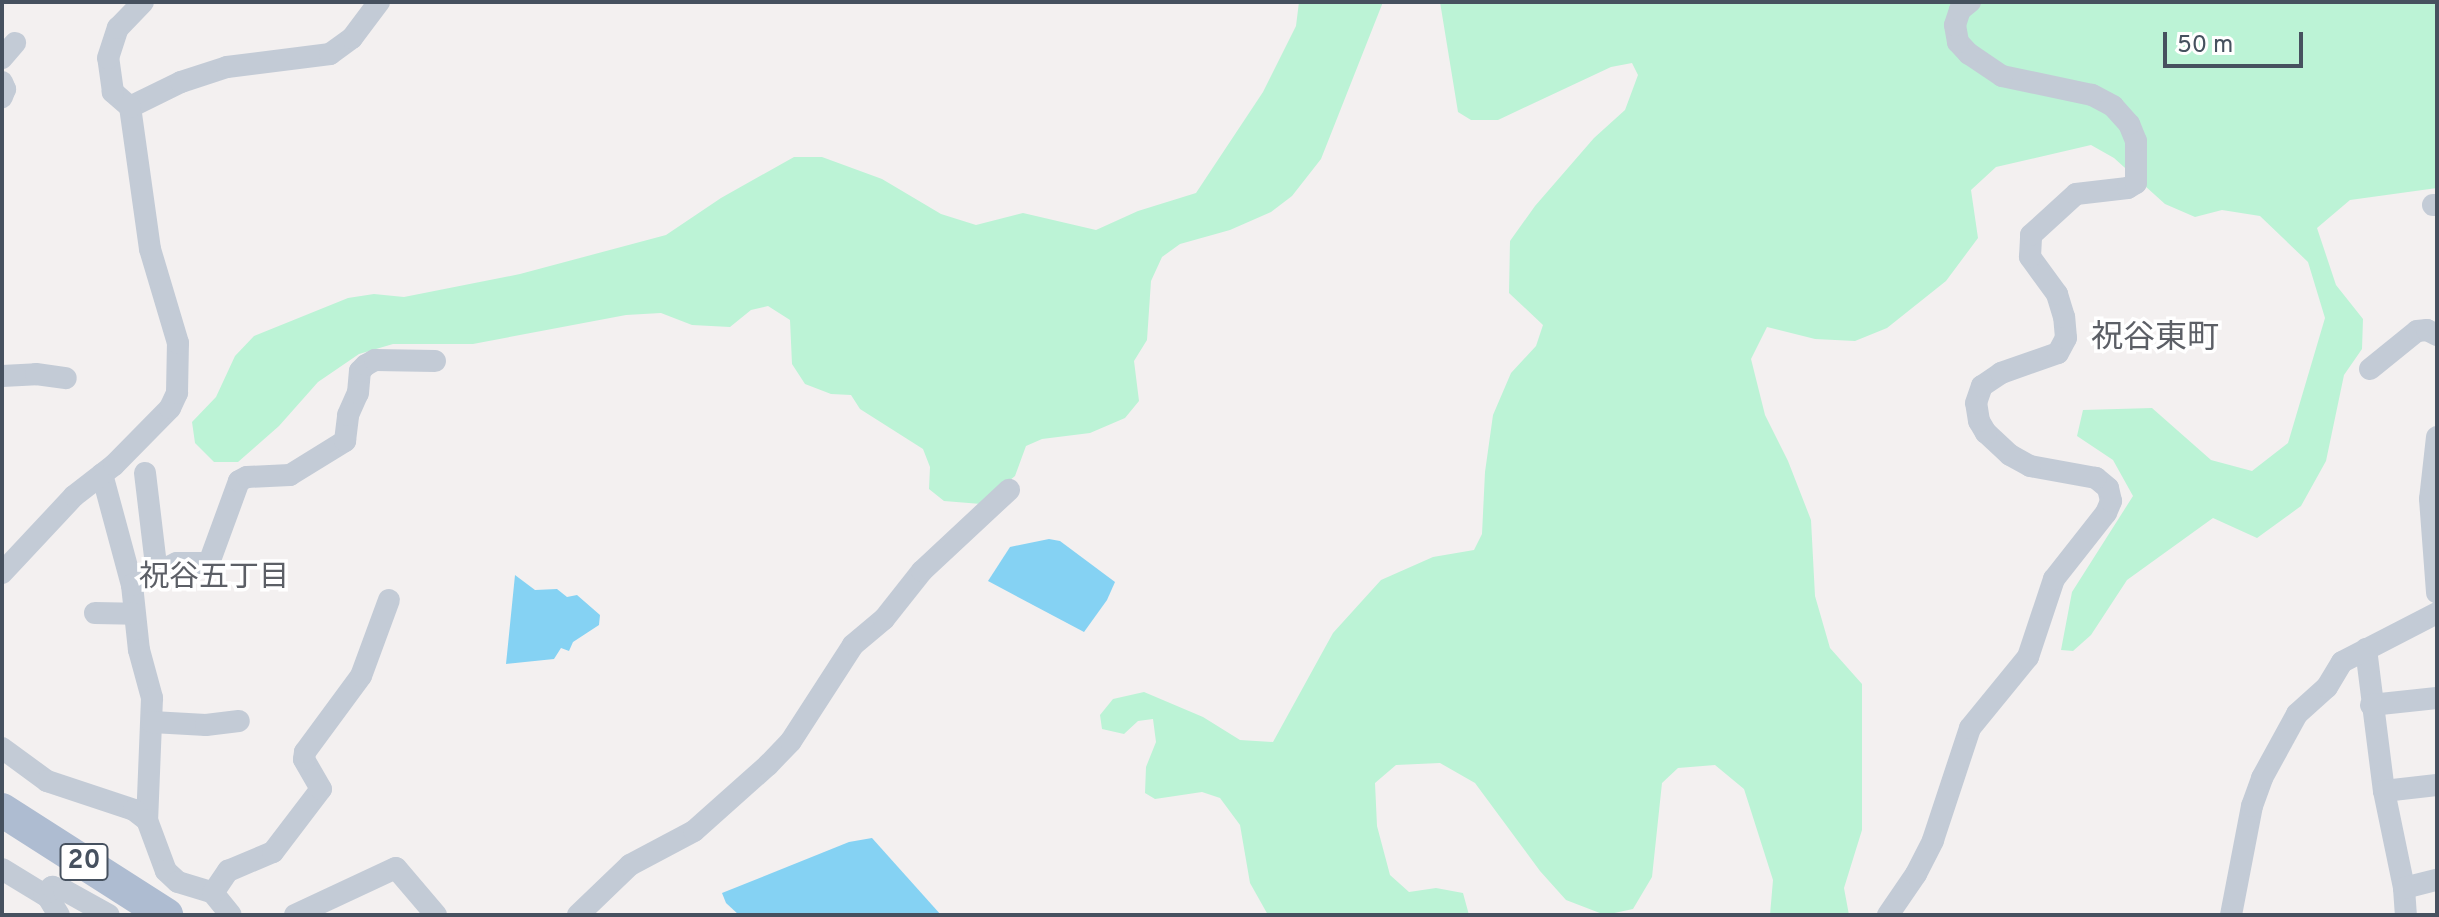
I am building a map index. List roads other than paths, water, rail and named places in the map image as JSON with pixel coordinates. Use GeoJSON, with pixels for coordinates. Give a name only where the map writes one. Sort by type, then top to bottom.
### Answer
{"type":"FeatureCollection","features":[{"type":"Feature","properties":{"kind":"main road","name":"20"},"geometry":{"type":"LineString","coordinates":[[2,810],[166,915]]}},
{"type":"Feature","properties":{"kind":"street"},"geometry":{"type":"LineString","coordinates":[[2,573],[74,496],[102,474],[170,408],[180,378],[178,343],[142,207],[130,107],[113,92],[108,58],[118,28],[143,2]]}},
{"type":"Feature","properties":{"kind":"street"},"geometry":{"type":"LineString","coordinates":[[130,107],[181,82],[227,67],[330,54],[352,38],[379,2]]}},
{"type":"Feature","properties":{"kind":"street"},"geometry":{"type":"LineString","coordinates":[[1888,915],[1916,874],[1933,840],[1970,728],[2028,657],[2054,579],[2106,513],[2111,501],[2108,488],[2096,478],[2030,466],[2010,455],[1986,433],[1979,421],[1976,403],[1982,386],[2001,373],[2058,353],[2066,338],[2064,317],[2057,294],[2030,257],[2031,235],[2076,194],[2128,188],[2136,183],[2136,141],[2129,124],[2102,101],[2002,76],[1977,61],[1958,42],[1955,25],[1960,10],[1970,2]]}},
{"type":"Feature","properties":{"kind":"street"},"geometry":{"type":"LineString","coordinates":[[2,82],[5,94],[2,97]]}},
{"type":"Feature","properties":{"kind":"street"},"geometry":{"type":"LineString","coordinates":[[2370,369],[2417,331],[2427,330],[2437,335]]}},
{"type":"Feature","properties":{"kind":"street"},"geometry":{"type":"LineString","coordinates":[[132,585],[177,563],[209,563],[239,481],[247,477],[290,475],[345,441],[348,415],[358,393],[360,371],[366,365],[375,360],[435,361]]}},
{"type":"Feature","properties":{"kind":"street"},"geometry":{"type":"LineString","coordinates":[[2,376],[36,374],[66,378]]}},
{"type":"Feature","properties":{"kind":"street"},"geometry":{"type":"LineString","coordinates":[[2437,437],[2430,499],[2437,593]]}},
{"type":"Feature","properties":{"kind":"street"},"geometry":{"type":"LineString","coordinates":[[145,473],[157,573]]}},
{"type":"Feature","properties":{"kind":"street"},"geometry":{"type":"LineString","coordinates":[[102,474],[132,585],[139,650],[152,698],[147,820],[166,871],[178,882],[213,893],[231,915]]}},
{"type":"Feature","properties":{"kind":"street"},"geometry":{"type":"LineString","coordinates":[[578,915],[630,865],[694,831],[768,765],[791,741],[853,645],[884,619],[922,571],[1009,490]]}},
{"type":"Feature","properties":{"kind":"street"},"geometry":{"type":"LineString","coordinates":[[213,893],[228,871],[273,852],[321,789],[304,759],[305,752],[361,676],[389,600]]}},
{"type":"Feature","properties":{"kind":"street"},"geometry":{"type":"LineString","coordinates":[[95,613],[134,614]]}},
{"type":"Feature","properties":{"kind":"street"},"geometry":{"type":"LineString","coordinates":[[2231,915],[2244,836],[2262,778],[2297,714],[2327,687],[2342,662],[2437,613]]}},
{"type":"Feature","properties":{"kind":"street"},"geometry":{"type":"LineString","coordinates":[[2366,649],[2371,705],[2384,791],[2404,888],[2406,915]]}},
{"type":"Feature","properties":{"kind":"street"},"geometry":{"type":"LineString","coordinates":[[2371,705],[2437,698]]}},
{"type":"Feature","properties":{"kind":"street"},"geometry":{"type":"LineString","coordinates":[[152,722],[206,725],[239,721]]}},
{"type":"Feature","properties":{"kind":"street"},"geometry":{"type":"LineString","coordinates":[[2,748],[47,781],[134,810],[147,820]]}},
{"type":"Feature","properties":{"kind":"street"},"geometry":{"type":"LineString","coordinates":[[2384,791],[2437,785]]}},
{"type":"Feature","properties":{"kind":"street"},"geometry":{"type":"LineString","coordinates":[[295,915],[396,868],[436,915]]}},
{"type":"Feature","properties":{"kind":"street"},"geometry":{"type":"LineString","coordinates":[[2,869],[44,894],[59,915]]}},
{"type":"Feature","properties":{"kind":"street"},"geometry":{"type":"LineString","coordinates":[[2404,888],[2437,880]]}},
{"type":"Feature","properties":{"kind":"street"},"geometry":{"type":"LineString","coordinates":[[44,894],[52,887],[64,890],[109,915]]}},
{"type":"Feature","properties":{"kind":"water"},"geometry":{"type":"Polygon","coordinates":[[[1049,539],[1060,541],[1115,582],[1107,600],[1084,632],[988,581],[1010,547],[1049,539]]]}},
{"type":"Feature","properties":{"kind":"water"},"geometry":{"type":"Polygon","coordinates":[[[515,575],[535,590],[557,589],[567,597],[577,595],[600,615],[599,625],[573,642],[569,651],[561,648],[554,659],[506,664],[515,575]]]}},
{"type":"Feature","properties":{"kind":"water"},"geometry":{"type":"Polygon","coordinates":[[[872,838],[941,915],[739,915],[726,903],[722,893],[849,842],[872,838]]]}},
{"type":"Feature","properties":{"kind":"district","name":"祝谷東町"},"geometry":{"type":"Point","coordinates":[2155,339]}},
{"type":"Feature","properties":{"kind":"district","name":"祝谷五丁目"},"geometry":{"type":"Point","coordinates":[214,579]}}]}
